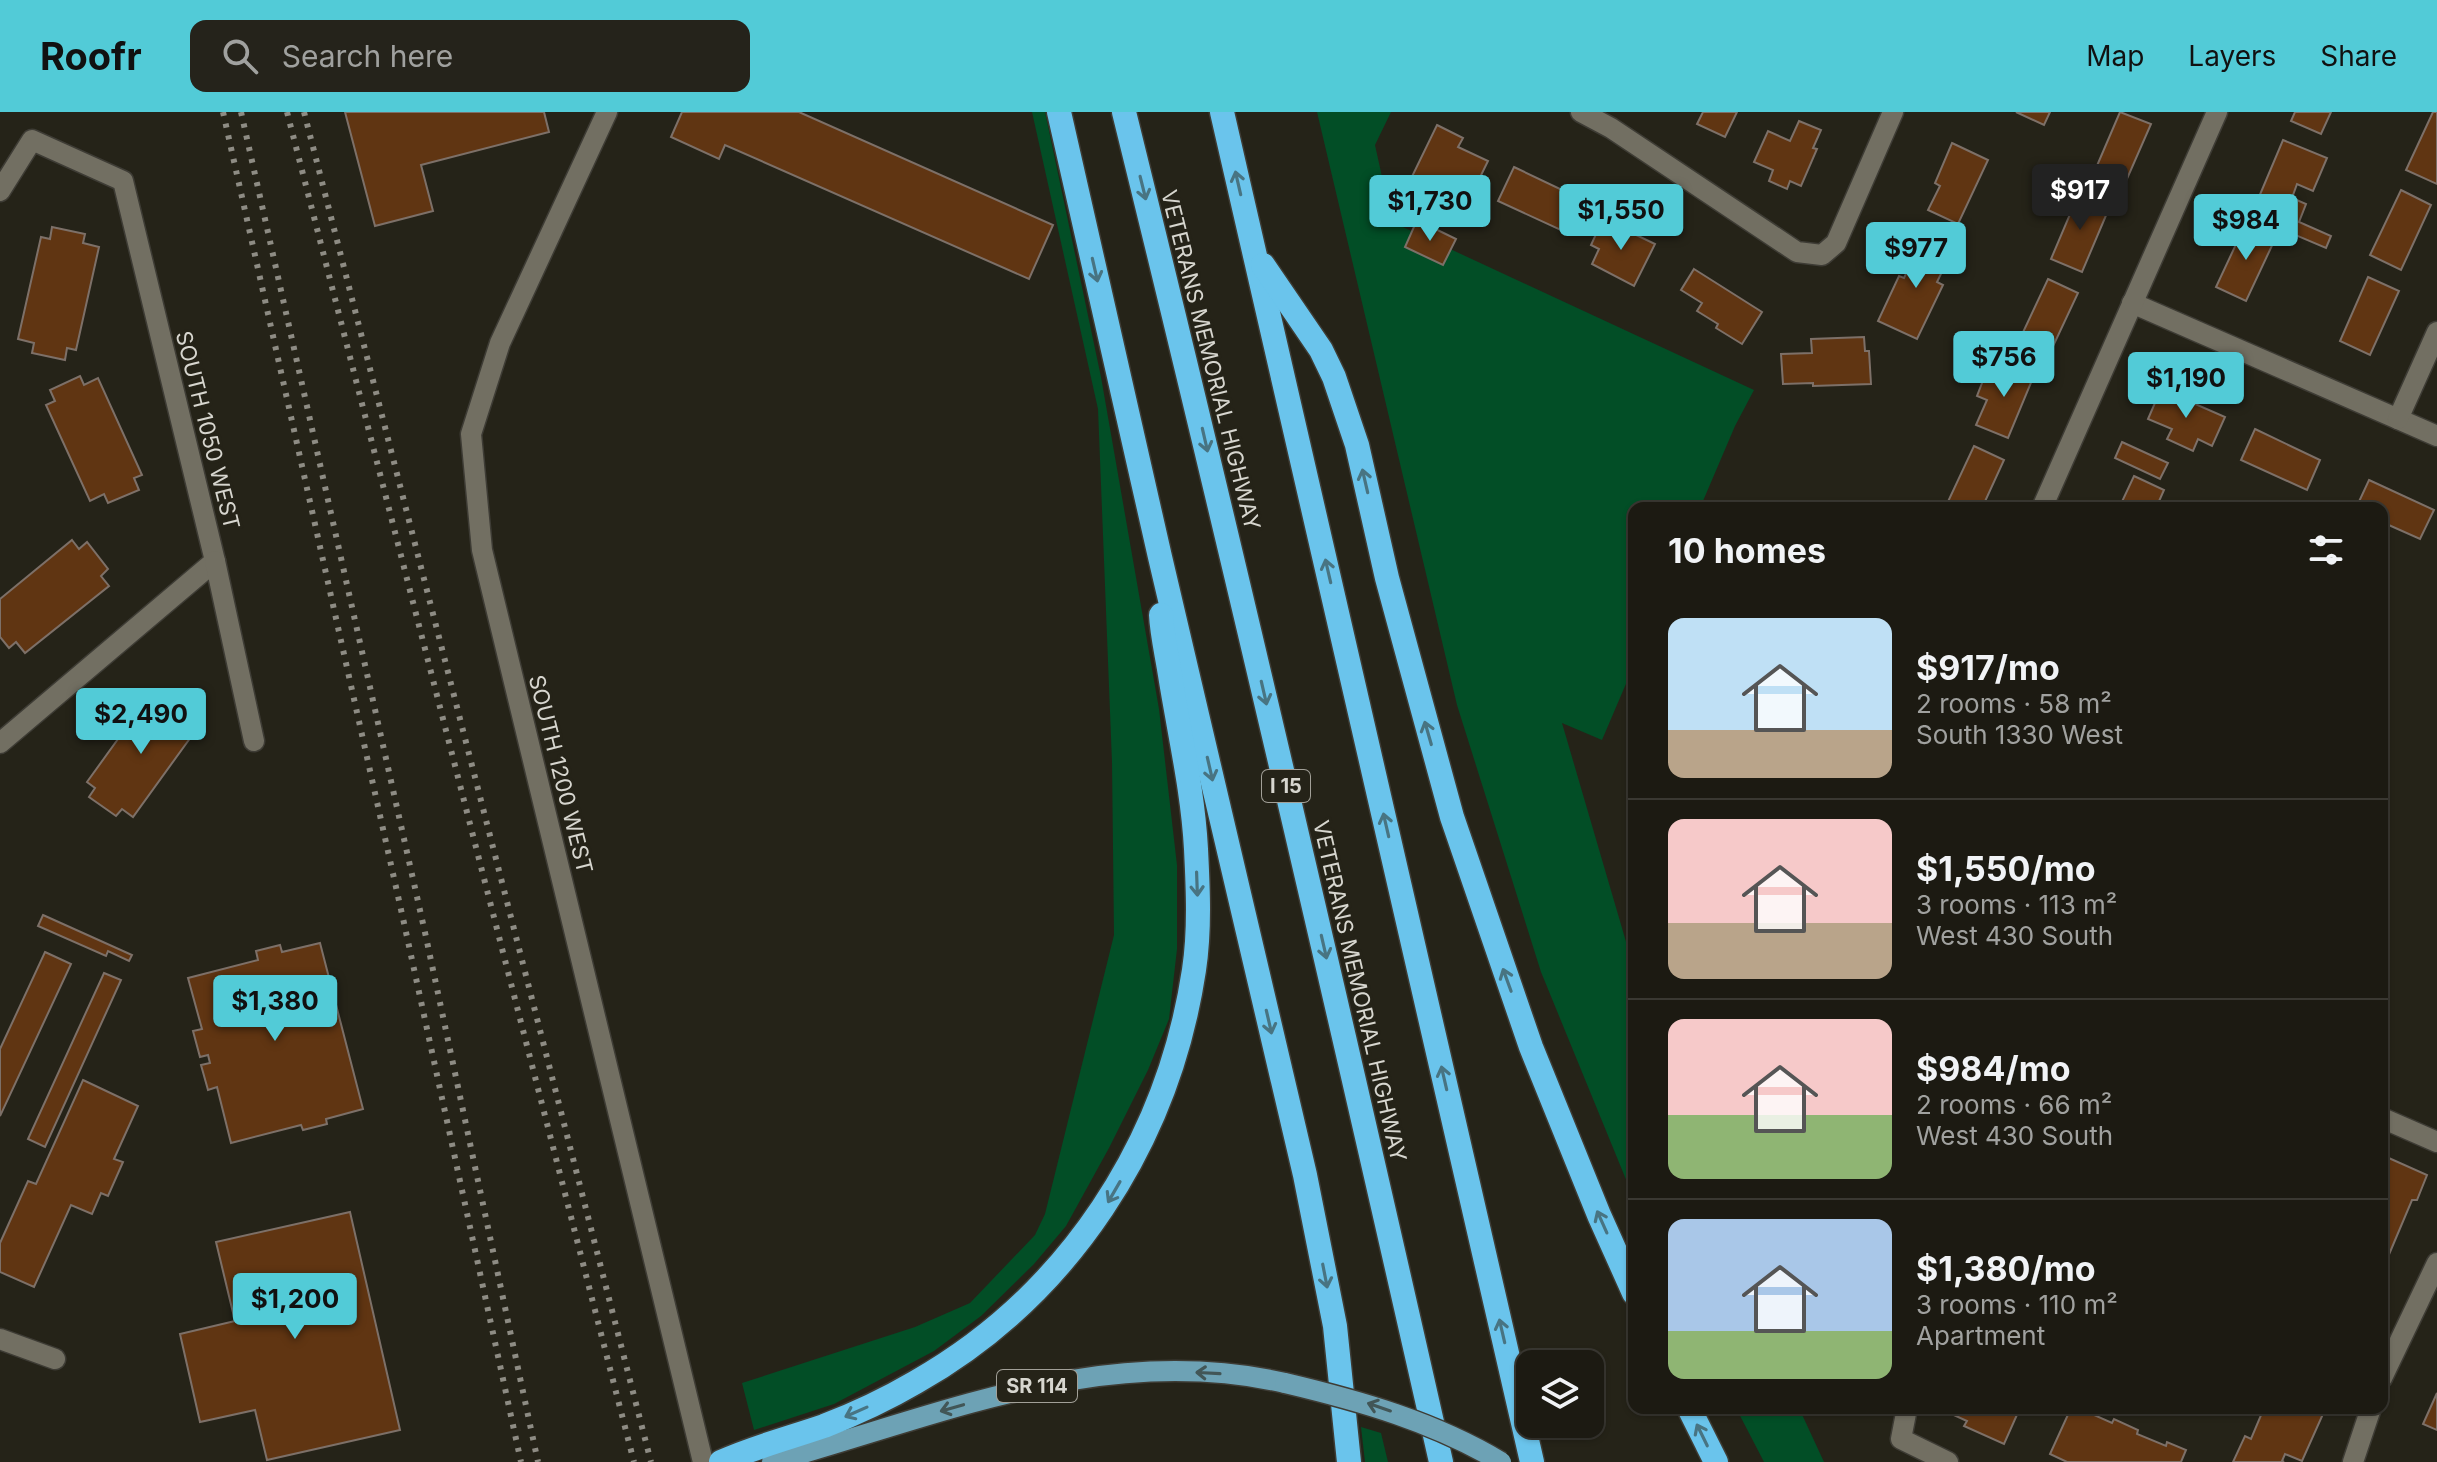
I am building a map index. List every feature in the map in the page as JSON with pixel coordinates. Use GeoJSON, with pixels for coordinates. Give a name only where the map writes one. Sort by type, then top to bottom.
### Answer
{"type":"FeatureCollection","features":[{"type":"Feature","properties":{"kind":"highway"},"geometry":{"type":"LineString","coordinates":[[1059,112],[1305,1175],[1335,1326],[1349,1462]]}},
{"type":"Feature","properties":{"kind":"highway","name":"VETERANS MEMORIAL HIGHWAY"},"geometry":{"type":"LineString","coordinates":[[1124,112],[1315,908],[1441,1462]]}},
{"type":"Feature","properties":{"kind":"highway"},"geometry":{"type":"LineString","coordinates":[[1222,112],[1532,1462]]}},
{"type":"Feature","properties":{"kind":"highway"},"geometry":{"type":"LineString","coordinates":[[1255,253],[1321,350],[1334,377],[1357,445],[1387,578],[1452,817],[1531,1047],[1628,1279]]}},
{"type":"Feature","properties":{"kind":"highway"},"geometry":{"type":"LineString","coordinates":[[721,1462],[794,1446],[905,1388],[996,1329],[1032,1296],[1076,1247],[1105,1207],[1149,1123],[1170,1072],[1185,1018],[1195,967],[1198,913],[1192,807],[1161,620],[1160,557]]}},
{"type":"Feature","properties":{"kind":"highway"},"geometry":{"type":"LineString","coordinates":[[1692,1414],[1716,1462]]}},
{"type":"Feature","properties":{"kind":"main road","name":"SR 114"},"geometry":{"type":"LineString","coordinates":[[772,1462],[794,1446],[1057,1381],[1164,1371],[1222,1374],[1285,1383],[1355,1399],[1443,1432],[1501,1462]]}},
{"type":"Feature","properties":{"kind":"street","name":"SOUTH 1200 WEST"},"geometry":{"type":"LineString","coordinates":[[607,112],[500,343],[471,434],[482,550],[703,1462]]}},
{"type":"Feature","properties":{"kind":"street"},"geometry":{"type":"LineString","coordinates":[[1581,112],[1624,136],[1797,252],[1822,255],[1836,243],[1893,112]]}},
{"type":"Feature","properties":{"kind":"street"},"geometry":{"type":"LineString","coordinates":[[2045,502],[2217,112]]}},
{"type":"Feature","properties":{"kind":"street","name":"SOUTH 1050 WEST"},"geometry":{"type":"LineString","coordinates":[[0,191],[32,140],[123,181],[215,561],[3,735]]}},
{"type":"Feature","properties":{"kind":"street"},"geometry":{"type":"LineString","coordinates":[[2132,303],[2437,436]]}},
{"type":"Feature","properties":{"kind":"street"},"geometry":{"type":"LineString","coordinates":[[2398,419],[2437,332]]}},
{"type":"Feature","properties":{"kind":"street"},"geometry":{"type":"LineString","coordinates":[[215,561],[254,741]]}},
{"type":"Feature","properties":{"kind":"street"},"geometry":{"type":"LineString","coordinates":[[2388,1121],[2437,1142]]}},
{"type":"Feature","properties":{"kind":"street"},"geometry":{"type":"LineString","coordinates":[[2388,1365],[2437,1263]]}},
{"type":"Feature","properties":{"kind":"street"},"geometry":{"type":"LineString","coordinates":[[0,1339],[55,1359]]}},
{"type":"Feature","properties":{"kind":"street"},"geometry":{"type":"LineString","coordinates":[[1906,1414],[1901,1439],[1948,1462]]}},
{"type":"Feature","properties":{"kind":"street"},"geometry":{"type":"LineString","coordinates":[[2353,1462],[2369,1414]]}},
{"type":"Feature","properties":{"kind":"green space"},"geometry":{"type":"Polygon","coordinates":[[[1032,112],[1045,112],[1101,377],[1159,709],[1177,865],[1177,949],[1169,1019],[1148,1070],[1109,1148],[1066,1226],[1034,1264],[981,1316],[934,1351],[834,1404],[754,1430],[742,1383],[915,1327],[970,1303],[1035,1235],[1045,1214],[1114,935],[1112,762],[1098,409],[1032,112]]]}},
{"type":"Feature","properties":{"kind":"green space"},"geometry":{"type":"Polygon","coordinates":[[[1317,112],[1391,112],[1375,145],[1392,222],[1754,390],[1703,502],[1628,502],[1628,679],[1602,740],[1562,723],[1628,948],[1628,1184],[1541,972],[1457,705],[1317,112]]]}},
{"type":"Feature","properties":{"kind":"green space"},"geometry":{"type":"Polygon","coordinates":[[[1739,1414],[1802,1414],[1824,1462],[1764,1462],[1739,1414]]]}},
{"type":"Feature","properties":{"kind":"green space"},"geometry":{"type":"Polygon","coordinates":[[[1361,1427],[1381,1433],[1388,1462],[1365,1462],[1361,1427]]]}},
{"type":"Feature","properties":{"kind":"building"},"geometry":{"type":"Polygon","coordinates":[[[345,112],[544,112],[549,132],[421,165],[433,211],[375,226],[345,112]]]}},
{"type":"Feature","properties":{"kind":"building"},"geometry":{"type":"Polygon","coordinates":[[[682,112],[799,112],[1053,225],[1029,279],[725,145],[719,159],[671,137],[682,112]]]}},
{"type":"Feature","properties":{"kind":"building"},"geometry":{"type":"Polygon","coordinates":[[[1703,112],[1737,112],[1725,137],[1697,124],[1703,112]]]}},
{"type":"Feature","properties":{"kind":"building"},"geometry":{"type":"Polygon","coordinates":[[[2016,112],[2050,112],[2044,125],[2016,112]]]}},
{"type":"Feature","properties":{"kind":"building"},"geometry":{"type":"Polygon","coordinates":[[[2120,112],[2151,124],[2123,188],[2093,175],[2120,112]]]}},
{"type":"Feature","properties":{"kind":"building"},"geometry":{"type":"Polygon","coordinates":[[[2295,112],[2331,112],[2321,134],[2291,121],[2295,112]]]}},
{"type":"Feature","properties":{"kind":"building"},"geometry":{"type":"Polygon","coordinates":[[[2433,112],[2437,112],[2437,184],[2406,170],[2433,112]]]}},
{"type":"Feature","properties":{"kind":"building"},"geometry":{"type":"Polygon","coordinates":[[[1799,121],[1821,130],[1813,148],[1817,149],[1801,186],[1790,181],[1787,189],[1769,181],[1773,170],[1754,162],[1768,131],[1790,141],[1799,121]]]}},
{"type":"Feature","properties":{"kind":"building"},"geometry":{"type":"Polygon","coordinates":[[[1437,125],[1463,138],[1458,147],[1488,161],[1467,204],[1441,192],[1434,208],[1404,193],[1437,125]]]}},
{"type":"Feature","properties":{"kind":"building"},"geometry":{"type":"Polygon","coordinates":[[[2283,140],[2327,158],[2313,191],[2297,184],[2292,198],[2306,204],[2299,222],[2331,236],[2326,248],[2279,228],[2284,216],[2256,204],[2283,140]]]}},
{"type":"Feature","properties":{"kind":"building"},"geometry":{"type":"Polygon","coordinates":[[[1952,143],[1988,160],[1958,224],[1928,210],[1940,186],[1935,183],[1952,143]]]}},
{"type":"Feature","properties":{"kind":"building"},"geometry":{"type":"Polygon","coordinates":[[[1514,167],[1579,198],[1563,231],[1498,201],[1514,167]]]}},
{"type":"Feature","properties":{"kind":"building"},"geometry":{"type":"Polygon","coordinates":[[[2401,190],[2431,205],[2401,270],[2370,255],[2401,190]]]}},
{"type":"Feature","properties":{"kind":"building"},"geometry":{"type":"Polygon","coordinates":[[[2079,193],[2110,206],[2082,272],[2051,259],[2079,193]]]}},
{"type":"Feature","properties":{"kind":"building"},"geometry":{"type":"Polygon","coordinates":[[[1603,219],[1655,244],[1634,286],[1592,264],[1599,249],[1591,245],[1603,219]]]}},
{"type":"Feature","properties":{"kind":"building"},"geometry":{"type":"Polygon","coordinates":[[[1417,220],[1456,239],[1443,265],[1405,247],[1417,220]]]}},
{"type":"Feature","properties":{"kind":"building"},"geometry":{"type":"Polygon","coordinates":[[[2246,223],[2276,237],[2246,301],[2216,287],[2246,223]]]}},
{"type":"Feature","properties":{"kind":"building"},"geometry":{"type":"Polygon","coordinates":[[[52,227],[85,234],[83,243],[99,247],[76,350],[67,348],[65,360],[32,353],[34,343],[18,339],[41,237],[50,239],[52,227]]]}},
{"type":"Feature","properties":{"kind":"building"},"geometry":{"type":"Polygon","coordinates":[[[1924,237],[1952,251],[1937,282],[1943,285],[1917,339],[1878,321],[1899,276],[1904,278],[1924,237]]]}},
{"type":"Feature","properties":{"kind":"building"},"geometry":{"type":"Polygon","coordinates":[[[1694,269],[1762,312],[1742,344],[1716,328],[1718,324],[1697,311],[1702,303],[1681,290],[1694,269]]]}},
{"type":"Feature","properties":{"kind":"building"},"geometry":{"type":"Polygon","coordinates":[[[2368,277],[2399,291],[2370,355],[2340,341],[2368,277]]]}},
{"type":"Feature","properties":{"kind":"building"},"geometry":{"type":"Polygon","coordinates":[[[2048,279],[2078,293],[2048,357],[2018,343],[2048,279]]]}},
{"type":"Feature","properties":{"kind":"building"},"geometry":{"type":"Polygon","coordinates":[[[1864,337],[1865,351],[1869,351],[1871,384],[1783,384],[1781,354],[1812,353],[1811,339],[1864,337]]]}},
{"type":"Feature","properties":{"kind":"building"},"geometry":{"type":"Polygon","coordinates":[[[2007,361],[2035,373],[2008,438],[1976,425],[1987,400],[1977,396],[1984,378],[1998,383],[2007,361]]]}},
{"type":"Feature","properties":{"kind":"building"},"geometry":{"type":"Polygon","coordinates":[[[80,376],[84,385],[98,378],[142,475],[134,478],[139,490],[108,503],[104,494],[90,501],[46,405],[55,401],[50,390],[80,376]]]}},
{"type":"Feature","properties":{"kind":"building"},"geometry":{"type":"Polygon","coordinates":[[[2161,389],[2225,417],[2212,446],[2198,439],[2193,451],[2167,439],[2172,429],[2148,419],[2161,389]]]}},
{"type":"Feature","properties":{"kind":"building"},"geometry":{"type":"Polygon","coordinates":[[[2255,429],[2320,460],[2307,490],[2241,460],[2255,429]]]}},
{"type":"Feature","properties":{"kind":"building"},"geometry":{"type":"Polygon","coordinates":[[[2122,442],[2168,463],[2160,479],[2115,458],[2122,442]]]}},
{"type":"Feature","properties":{"kind":"building"},"geometry":{"type":"Polygon","coordinates":[[[1974,446],[2004,460],[1985,502],[1948,502],[1974,446]]]}},
{"type":"Feature","properties":{"kind":"building"},"geometry":{"type":"Polygon","coordinates":[[[2134,476],[2164,490],[2159,502],[2122,502],[2134,476]]]}},
{"type":"Feature","properties":{"kind":"building"},"geometry":{"type":"Polygon","coordinates":[[[2369,480],[2434,510],[2420,539],[2388,525],[2388,502],[2359,502],[2369,480]]]}},
{"type":"Feature","properties":{"kind":"building"},"geometry":{"type":"Polygon","coordinates":[[[72,540],[79,549],[87,542],[108,569],[101,576],[109,586],[25,653],[16,642],[9,648],[0,637],[0,599],[72,540]]]}},
{"type":"Feature","properties":{"kind":"building"},"geometry":{"type":"Polygon","coordinates":[[[164,694],[192,714],[185,722],[196,730],[133,817],[122,809],[116,816],[89,797],[95,788],[87,782],[149,696],[158,702],[164,694]]]}},
{"type":"Feature","properties":{"kind":"building"},"geometry":{"type":"Polygon","coordinates":[[[43,915],[132,955],[129,961],[108,951],[106,956],[38,926],[43,915]]]}},
{"type":"Feature","properties":{"kind":"building"},"geometry":{"type":"Polygon","coordinates":[[[320,943],[363,1109],[326,1119],[327,1124],[303,1130],[301,1125],[231,1143],[217,1087],[208,1090],[201,1065],[210,1063],[208,1055],[200,1057],[193,1031],[202,1029],[188,978],[258,960],[256,951],[280,945],[282,952],[320,943]]]}},
{"type":"Feature","properties":{"kind":"building"},"geometry":{"type":"Polygon","coordinates":[[[45,952],[71,964],[0,1116],[0,1049],[45,952]]]}},
{"type":"Feature","properties":{"kind":"building"},"geometry":{"type":"Polygon","coordinates":[[[104,973],[121,980],[45,1147],[28,1139],[104,973]]]}},
{"type":"Feature","properties":{"kind":"building"},"geometry":{"type":"Polygon","coordinates":[[[83,1080],[138,1106],[114,1159],[123,1162],[108,1196],[101,1193],[92,1214],[71,1205],[34,1287],[0,1272],[0,1243],[28,1181],[36,1184],[83,1080]]]}},
{"type":"Feature","properties":{"kind":"building"},"geometry":{"type":"Polygon","coordinates":[[[2388,1158],[2427,1175],[2417,1200],[2412,1200],[2388,1257],[2388,1158]]]}},
{"type":"Feature","properties":{"kind":"building"},"geometry":{"type":"Polygon","coordinates":[[[350,1212],[400,1430],[267,1460],[255,1410],[200,1422],[180,1334],[235,1321],[216,1242],[350,1212]]]}},
{"type":"Feature","properties":{"kind":"building"},"geometry":{"type":"Polygon","coordinates":[[[2437,1393],[2437,1430],[2423,1424],[2437,1393]]]}},
{"type":"Feature","properties":{"kind":"building"},"geometry":{"type":"Polygon","coordinates":[[[1951,1414],[2017,1414],[2004,1444],[1964,1426],[1967,1421],[1951,1414]]]}},
{"type":"Feature","properties":{"kind":"building"},"geometry":{"type":"Polygon","coordinates":[[[2068,1414],[2092,1414],[2112,1423],[2114,1419],[2138,1430],[2137,1434],[2166,1446],[2167,1442],[2186,1450],[2181,1462],[2067,1462],[2050,1454],[2068,1414]]]}},
{"type":"Feature","properties":{"kind":"building"},"geometry":{"type":"Polygon","coordinates":[[[2261,1414],[2323,1414],[2302,1461],[2285,1454],[2284,1462],[2233,1462],[2245,1436],[2251,1439],[2261,1414]]]}},
{"type":"Feature","properties":{"kind":"railway"},"geometry":{"type":"LineString","coordinates":[[223,112],[521,1462]]}},
{"type":"Feature","properties":{"kind":"railway"},"geometry":{"type":"LineString","coordinates":[[241,112],[426,937],[538,1462]]}},
{"type":"Feature","properties":{"kind":"railway"},"geometry":{"type":"LineString","coordinates":[[287,112],[634,1462]]}},
{"type":"Feature","properties":{"kind":"railway"},"geometry":{"type":"LineString","coordinates":[[304,112],[651,1462]]}}]}
